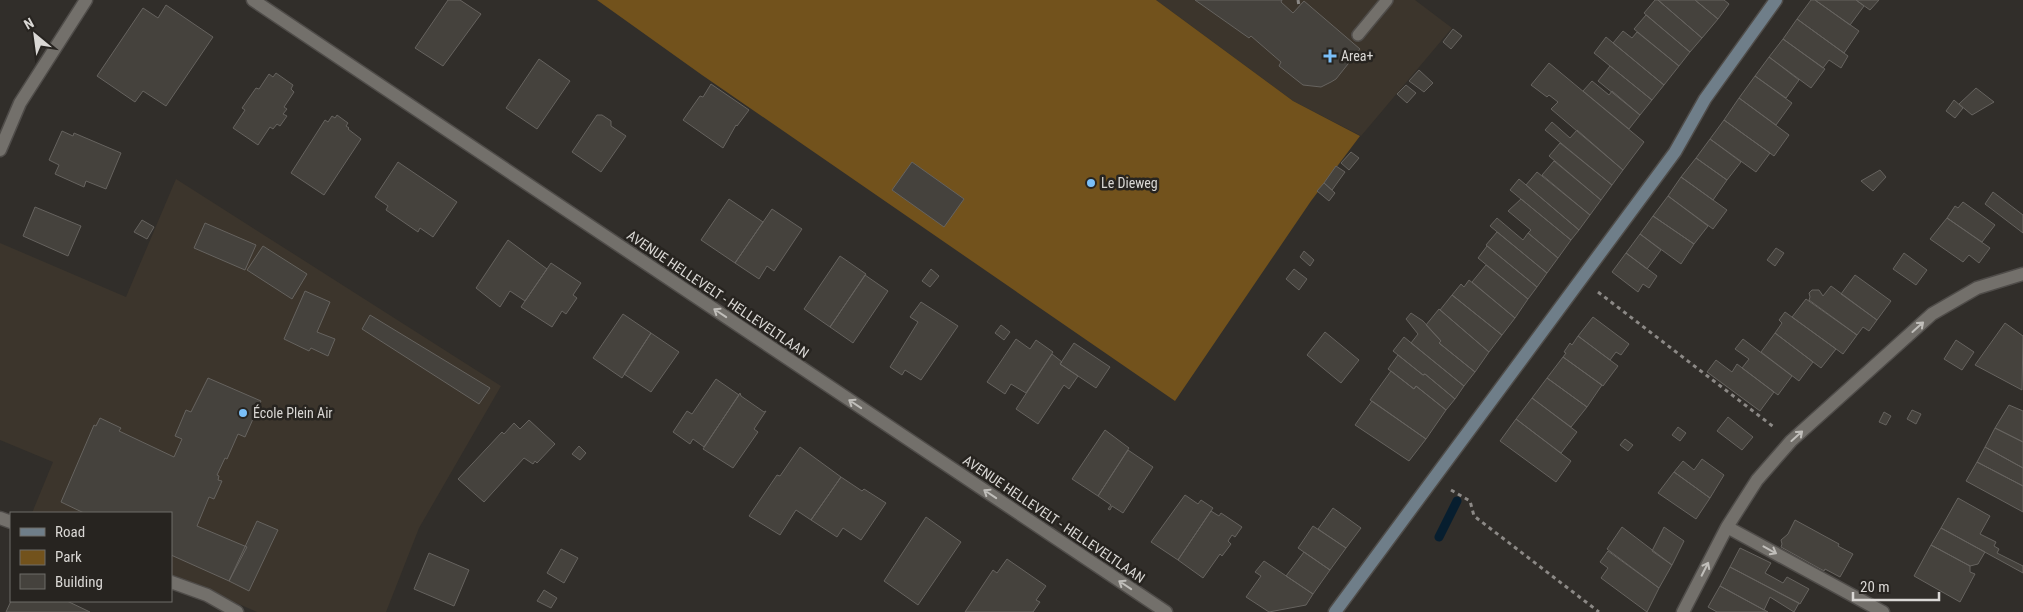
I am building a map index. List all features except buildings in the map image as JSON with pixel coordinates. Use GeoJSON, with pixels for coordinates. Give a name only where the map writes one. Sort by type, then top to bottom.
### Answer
{"type":"FeatureCollection","features":[{"type":"Feature","properties":{"kind":"main road"},"geometry":{"type":"LineString","coordinates":[[1335,612],[1675,152],[1706,99],[1776,0]]}},
{"type":"Feature","properties":{"kind":"street"},"geometry":{"type":"LineString","coordinates":[[0,150],[20,103],[86,0]]}},
{"type":"Feature","properties":{"kind":"street","name":"AVENUE HELLEVELT - HELLEVELTLAAN"},"geometry":{"type":"LineString","coordinates":[[253,0],[1166,612]]}},
{"type":"Feature","properties":{"kind":"street"},"geometry":{"type":"LineString","coordinates":[[1683,612],[1727,527],[1757,480],[1791,441],[1932,314],[1977,288],[2023,274]]}},
{"type":"Feature","properties":{"kind":"street"},"geometry":{"type":"LineString","coordinates":[[1727,527],[1883,612]]}},
{"type":"Feature","properties":{"kind":"street"},"geometry":{"type":"LineString","coordinates":[[172,582],[207,595],[237,612]]}},
{"type":"Feature","properties":{"kind":"lane"},"geometry":{"type":"LineString","coordinates":[[1358,35],[1387,0]]}},
{"type":"Feature","properties":{"kind":"path"},"geometry":{"type":"LineString","coordinates":[[1298,0],[1299,6]]}},
{"type":"Feature","properties":{"kind":"path"},"geometry":{"type":"LineString","coordinates":[[1581,279],[1791,441]]}},
{"type":"Feature","properties":{"kind":"path"},"geometry":{"type":"LineString","coordinates":[[1448,489],[1470,501],[1474,516],[1599,612]]}},
{"type":"Feature","properties":{"kind":"shaded area","name":"Area+"},"geometry":{"type":"Polygon","coordinates":[[[1156,0],[1415,0],[1452,28],[1361,136],[1293,101],[1156,0]]]}},
{"type":"Feature","properties":{"kind":"shaded area","name":"École Plein Air"},"geometry":{"type":"Polygon","coordinates":[[[176,179],[501,386],[419,528],[386,612],[257,612],[172,575],[172,512],[32,512],[53,462],[0,440],[0,243],[126,297],[176,179]]]}},
{"type":"Feature","properties":{"kind":"green space","name":"Le Dieweg"},"geometry":{"type":"Polygon","coordinates":[[[597,0],[1156,0],[1293,101],[1360,136],[1311,201],[1175,401],[702,75],[597,0]]]}},
{"type":"Feature","properties":{"kind":"waterway"},"geometry":{"type":"LineString","coordinates":[[1439,537],[1457,501]]}},
{"type":"Feature","properties":{"kind":"place","name":"Area+"},"geometry":{"type":"Point","coordinates":[1330,56]}},
{"type":"Feature","properties":{"kind":"place","name":"Le Dieweg"},"geometry":{"type":"Point","coordinates":[1091,183]}},
{"type":"Feature","properties":{"kind":"place","name":"École Plein Air"},"geometry":{"type":"Point","coordinates":[243,413]}}]}
